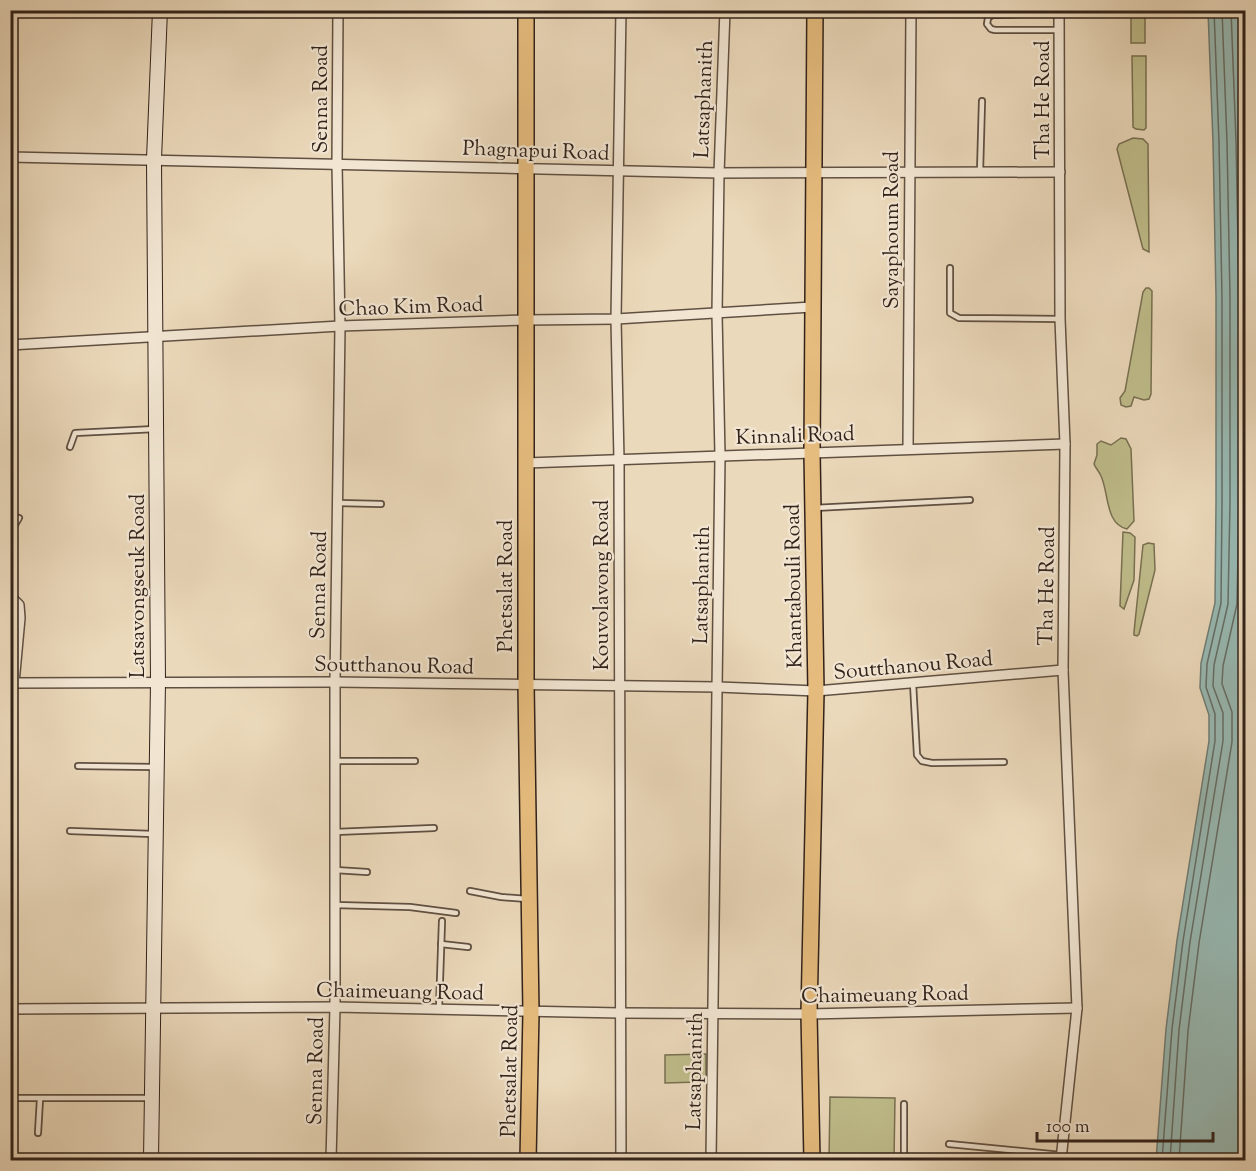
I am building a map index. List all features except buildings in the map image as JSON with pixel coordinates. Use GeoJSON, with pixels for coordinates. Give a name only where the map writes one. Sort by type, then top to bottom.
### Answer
{"type":"FeatureCollection","features":[{"type":"Feature","properties":{"kind":"main road","name":"Phetsalat Road"},"geometry":{"type":"LineString","coordinates":[[526,10],[526,685],[531,1012],[528,1161]]}},
{"type":"Feature","properties":{"kind":"main road","name":"Khantabouli Road"},"geometry":{"type":"LineString","coordinates":[[812,1161],[809,1014],[816,691],[812,453],[815,10]]}},
{"type":"Feature","properties":{"kind":"street","name":"Latsavongseuk Road"},"geometry":{"type":"LineString","coordinates":[[151,1161],[158,682],[154,159],[160,10]]}},
{"type":"Feature","properties":{"kind":"street","name":"Senna Road"},"geometry":{"type":"LineString","coordinates":[[331,1161],[335,1007],[335,682],[340,326],[337,164],[338,10]]}},
{"type":"Feature","properties":{"kind":"street","name":"Kouvolavong Road"},"geometry":{"type":"LineString","coordinates":[[621,10],[616,319],[619,460],[621,1161]]}},
{"type":"Feature","properties":{"kind":"street","name":"Latsaphanith"},"geometry":{"type":"LineString","coordinates":[[711,1161],[720,456],[717,314],[725,10]]}},
{"type":"Feature","properties":{"kind":"street","name":"Sayaphoum Road"},"geometry":{"type":"LineString","coordinates":[[908,449],[911,10]]}},
{"type":"Feature","properties":{"kind":"street","name":"Tha He Road"},"geometry":{"type":"LineString","coordinates":[[1059,12],[1060,319],[1065,444],[1063,670],[1077,1008],[1061,1158]]}},
{"type":"Feature","properties":{"kind":"street","name":"Phagnapui Road"},"geometry":{"type":"LineString","coordinates":[[10,157],[618,171],[1060,172]]}},
{"type":"Feature","properties":{"kind":"street","name":"Chao Kim Road"},"geometry":{"type":"LineString","coordinates":[[10,345],[340,326],[616,319],[812,307]]}},
{"type":"Feature","properties":{"kind":"street","name":"Kinnali Road"},"geometry":{"type":"LineString","coordinates":[[526,463],[1065,444]]}},
{"type":"Feature","properties":{"kind":"street"},"geometry":{"type":"LineString","coordinates":[[10,596],[19,604],[20,618],[12,683]]}},
{"type":"Feature","properties":{"kind":"street","name":"Soutthanou Road"},"geometry":{"type":"LineString","coordinates":[[12,683],[335,682],[718,687],[816,691],[1063,670]]}},
{"type":"Feature","properties":{"kind":"street","name":"Chaimeuang Road"},"geometry":{"type":"LineString","coordinates":[[10,1009],[335,1007],[531,1012],[809,1014],[1077,1008]]}},
{"type":"Feature","properties":{"kind":"lane"},"geometry":{"type":"LineString","coordinates":[[1059,12],[992,15],[988,18],[987,24],[995,30],[1059,30]]}},
{"type":"Feature","properties":{"kind":"lane"},"geometry":{"type":"LineString","coordinates":[[980,172],[982,101]]}},
{"type":"Feature","properties":{"kind":"lane"},"geometry":{"type":"LineString","coordinates":[[950,268],[950,314],[959,318],[1060,319]]}},
{"type":"Feature","properties":{"kind":"lane"},"geometry":{"type":"LineString","coordinates":[[70,447],[75,433],[157,429]]}},
{"type":"Feature","properties":{"kind":"lane"},"geometry":{"type":"LineString","coordinates":[[814,508],[970,500]]}},
{"type":"Feature","properties":{"kind":"lane"},"geometry":{"type":"LineString","coordinates":[[337,503],[381,504]]}},
{"type":"Feature","properties":{"kind":"lane"},"geometry":{"type":"LineString","coordinates":[[10,528],[13,528],[19,518]]}},
{"type":"Feature","properties":{"kind":"lane"},"geometry":{"type":"LineString","coordinates":[[913,683],[917,755],[922,761],[932,763],[1004,762]]}},
{"type":"Feature","properties":{"kind":"lane"},"geometry":{"type":"LineString","coordinates":[[10,728],[13,752],[10,759]]}},
{"type":"Feature","properties":{"kind":"lane"},"geometry":{"type":"LineString","coordinates":[[335,761],[414,761]]}},
{"type":"Feature","properties":{"kind":"lane"},"geometry":{"type":"LineString","coordinates":[[78,766],[157,767]]}},
{"type":"Feature","properties":{"kind":"lane"},"geometry":{"type":"LineString","coordinates":[[335,832],[434,828]]}},
{"type":"Feature","properties":{"kind":"lane"},"geometry":{"type":"LineString","coordinates":[[70,831],[155,835]]}},
{"type":"Feature","properties":{"kind":"lane"},"geometry":{"type":"LineString","coordinates":[[335,870],[367,872]]}},
{"type":"Feature","properties":{"kind":"lane"},"geometry":{"type":"LineString","coordinates":[[470,891],[529,899]]}},
{"type":"Feature","properties":{"kind":"lane"},"geometry":{"type":"LineString","coordinates":[[335,905],[410,907],[456,914]]}},
{"type":"Feature","properties":{"kind":"lane"},"geometry":{"type":"LineString","coordinates":[[439,1009],[442,921]]}},
{"type":"Feature","properties":{"kind":"lane"},"geometry":{"type":"LineString","coordinates":[[441,944],[468,947]]}},
{"type":"Feature","properties":{"kind":"lane"},"geometry":{"type":"LineString","coordinates":[[10,1098],[152,1098]]}},
{"type":"Feature","properties":{"kind":"lane"},"geometry":{"type":"LineString","coordinates":[[38,1133],[40,1099]]}},
{"type":"Feature","properties":{"kind":"lane"},"geometry":{"type":"LineString","coordinates":[[904,1104],[904,1161]]}},
{"type":"Feature","properties":{"kind":"lane"},"geometry":{"type":"LineString","coordinates":[[949,1144],[1061,1158]]}},
{"type":"Feature","properties":{"kind":"shaded area"},"geometry":{"type":"Polygon","coordinates":[[[1131,11],[1145,11],[1145,43],[1131,43],[1131,11]]]}},
{"type":"Feature","properties":{"kind":"shaded area"},"geometry":{"type":"Polygon","coordinates":[[[1132,56],[1146,56],[1146,128],[1144,130],[1133,127],[1132,56]]]}},
{"type":"Feature","properties":{"kind":"shaded area"},"geometry":{"type":"Polygon","coordinates":[[[1133,138],[1143,139],[1148,144],[1149,252],[1143,249],[1117,149],[1119,144],[1133,138]]]}},
{"type":"Feature","properties":{"kind":"shaded area"},"geometry":{"type":"Polygon","coordinates":[[[1146,288],[1152,291],[1151,394],[1149,399],[1144,400],[1134,397],[1131,406],[1126,407],[1121,405],[1120,398],[1125,391],[1143,292],[1146,288]]]}},
{"type":"Feature","properties":{"kind":"shaded area"},"geometry":{"type":"Polygon","coordinates":[[[1121,438],[1126,439],[1131,449],[1134,521],[1127,529],[1120,526],[1111,515],[1104,483],[1094,464],[1097,444],[1101,441],[1111,445],[1121,438]]]}},
{"type":"Feature","properties":{"kind":"shaded area"},"geometry":{"type":"Polygon","coordinates":[[[1123,532],[1135,537],[1134,580],[1124,609],[1120,606],[1123,532]]]}},
{"type":"Feature","properties":{"kind":"shaded area"},"geometry":{"type":"Polygon","coordinates":[[[1154,544],[1155,570],[1137,636],[1134,632],[1143,545],[1154,544]]]}},
{"type":"Feature","properties":{"kind":"shaded area"},"geometry":{"type":"Polygon","coordinates":[[[706,1054],[706,1078],[698,1078],[698,1082],[665,1083],[665,1055],[706,1054]]]}},
{"type":"Feature","properties":{"kind":"shaded area"},"geometry":{"type":"Polygon","coordinates":[[[830,1097],[895,1098],[894,1160],[829,1160],[830,1097]]]}},
{"type":"Feature","properties":{"kind":"water"},"geometry":{"type":"Polygon","coordinates":[[[1208,11],[1246,11],[1246,1160],[1156,1160],[1166,1029],[1177,940],[1209,741],[1209,715],[1200,688],[1201,663],[1215,603],[1216,297],[1208,11]]]}}]}
